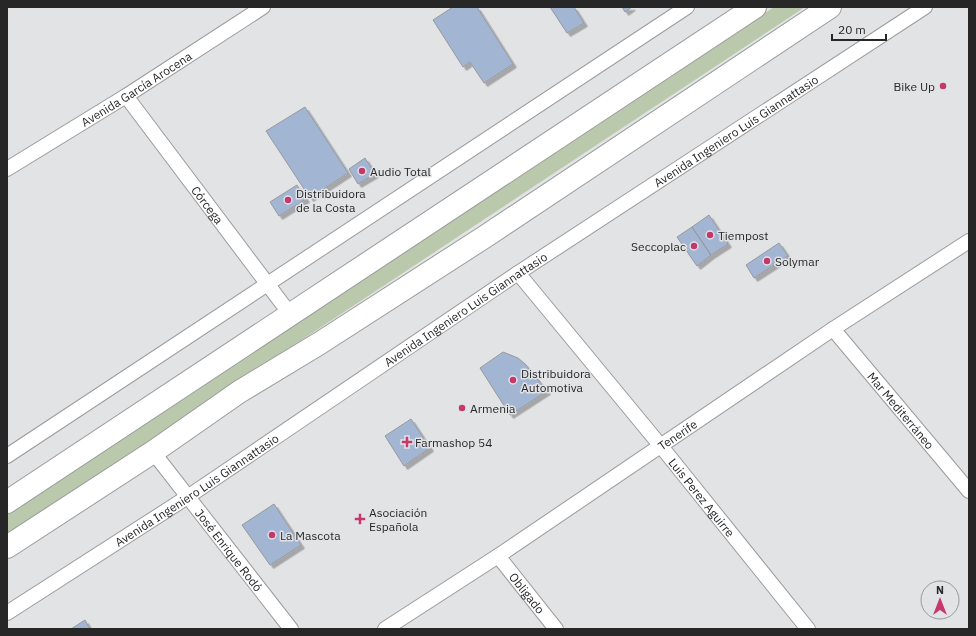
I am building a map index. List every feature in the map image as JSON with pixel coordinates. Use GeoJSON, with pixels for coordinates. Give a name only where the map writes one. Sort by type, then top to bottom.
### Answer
{"type":"FeatureCollection","features":[{"type":"Feature","properties":{"kind":"main road"},"geometry":{"type":"LineString","coordinates":[[7,502],[755,7]]}},
{"type":"Feature","properties":{"kind":"main road"},"geometry":{"type":"LineString","coordinates":[[7,547],[153,452],[239,392],[320,343],[486,236],[830,7]]}},
{"type":"Feature","properties":{"kind":"street","name":"Avenida García Arocena"},"geometry":{"type":"LineString","coordinates":[[7,169],[126,96],[263,7]]}},
{"type":"Feature","properties":{"kind":"street"},"geometry":{"type":"LineString","coordinates":[[7,456],[687,7]]}},
{"type":"Feature","properties":{"kind":"street","name":"Avenida Ingeniero Luis Giannattasio"},"geometry":{"type":"LineString","coordinates":[[7,613],[189,496],[518,274],[926,7]]}},
{"type":"Feature","properties":{"kind":"street","name":"Córcega"},"geometry":{"type":"LineString","coordinates":[[126,96],[290,314]]}},
{"type":"Feature","properties":{"kind":"street","name":"Tenerife"},"geometry":{"type":"LineString","coordinates":[[385,629],[498,556],[833,329],[969,241]]}},
{"type":"Feature","properties":{"kind":"street","name":"Luis Perez Aguirre"},"geometry":{"type":"LineString","coordinates":[[518,274],[660,445],[808,629]]}},
{"type":"Feature","properties":{"kind":"street","name":"Mar Mediterráneo"},"geometry":{"type":"LineString","coordinates":[[833,329],[969,491]]}},
{"type":"Feature","properties":{"kind":"street","name":"José Enrique Rodó"},"geometry":{"type":"LineString","coordinates":[[153,452],[189,496],[291,629]]}},
{"type":"Feature","properties":{"kind":"street","name":"Obligado"},"geometry":{"type":"LineString","coordinates":[[498,556],[556,629]]}},
{"type":"Feature","properties":{"kind":"green space"},"geometry":{"type":"Polygon","coordinates":[[[774,7],[805,7],[7,535],[7,515],[774,7]]]}},
{"type":"Feature","properties":{"kind":"building"},"geometry":{"type":"Polygon","coordinates":[[[453,7],[477,7],[513,64],[484,83],[470,62],[463,67],[433,20],[453,7]]]}},
{"type":"Feature","properties":{"kind":"building"},"geometry":{"type":"Polygon","coordinates":[[[550,7],[574,7],[584,23],[567,33],[550,7]]]}},
{"type":"Feature","properties":{"kind":"building"},"geometry":{"type":"Polygon","coordinates":[[[622,7],[632,7],[625,12],[622,7]]]}},
{"type":"Feature","properties":{"kind":"building"},"geometry":{"type":"Polygon","coordinates":[[[305,107],[348,173],[310,198],[266,131],[305,107]]]}},
{"type":"Feature","properties":{"kind":"building","name":"Audio Total"},"geometry":{"type":"Polygon","coordinates":[[[365,158],[375,174],[358,184],[349,169],[365,158]]]}},
{"type":"Feature","properties":{"kind":"building","name":"Distribuidora de la Costa"},"geometry":{"type":"Polygon","coordinates":[[[297,185],[306,199],[279,216],[270,202],[297,185]]]}},
{"type":"Feature","properties":{"kind":"building","name":"Tiempost"},"geometry":{"type":"Polygon","coordinates":[[[709,215],[728,244],[711,255],[692,227],[709,215]]]}},
{"type":"Feature","properties":{"kind":"building","name":"Seccoplac"},"geometry":{"type":"Polygon","coordinates":[[[692,227],[711,255],[697,266],[677,237],[692,227]]]}},
{"type":"Feature","properties":{"kind":"building","name":"Solymar"},"geometry":{"type":"Polygon","coordinates":[[[779,243],[788,256],[754,278],[746,265],[779,243]]]}},
{"type":"Feature","properties":{"kind":"building","name":"Distribuidora Automotiva"},"geometry":{"type":"Polygon","coordinates":[[[503,352],[518,358],[525,364],[547,391],[510,415],[480,368],[503,352]]]}},
{"type":"Feature","properties":{"kind":"building","name":"Farmashop 54"},"geometry":{"type":"Polygon","coordinates":[[[411,419],[430,448],[404,466],[385,436],[411,419]]]}},
{"type":"Feature","properties":{"kind":"building","name":"La Mascota"},"geometry":{"type":"Polygon","coordinates":[[[274,504],[301,545],[270,565],[242,525],[274,504]]]}},
{"type":"Feature","properties":{"kind":"building"},"geometry":{"type":"Polygon","coordinates":[[[85,620],[90,629],[71,629],[85,620]]]}},
{"type":"Feature","properties":{"kind":"place","name":"Bike Up"},"geometry":{"type":"Point","coordinates":[943,86]}},
{"type":"Feature","properties":{"kind":"place","name":"Audio Total"},"geometry":{"type":"Point","coordinates":[362,171]}},
{"type":"Feature","properties":{"kind":"place","name":"Distribuidora de la Costa"},"geometry":{"type":"Point","coordinates":[288,200]}},
{"type":"Feature","properties":{"kind":"place","name":"Tiempost"},"geometry":{"type":"Point","coordinates":[710,235]}},
{"type":"Feature","properties":{"kind":"place","name":"Seccoplac"},"geometry":{"type":"Point","coordinates":[694,246]}},
{"type":"Feature","properties":{"kind":"place","name":"Solymar"},"geometry":{"type":"Point","coordinates":[767,261]}},
{"type":"Feature","properties":{"kind":"place","name":"Distribuidora Automotiva"},"geometry":{"type":"Point","coordinates":[513,380]}},
{"type":"Feature","properties":{"kind":"place","name":"Armenia"},"geometry":{"type":"Point","coordinates":[462,408]}},
{"type":"Feature","properties":{"kind":"place","name":"Farmashop 54"},"geometry":{"type":"Point","coordinates":[407,442]}},
{"type":"Feature","properties":{"kind":"place","name":"Asociación Española"},"geometry":{"type":"Point","coordinates":[360,519]}},
{"type":"Feature","properties":{"kind":"place","name":"La Mascota"},"geometry":{"type":"Point","coordinates":[272,535]}}]}
